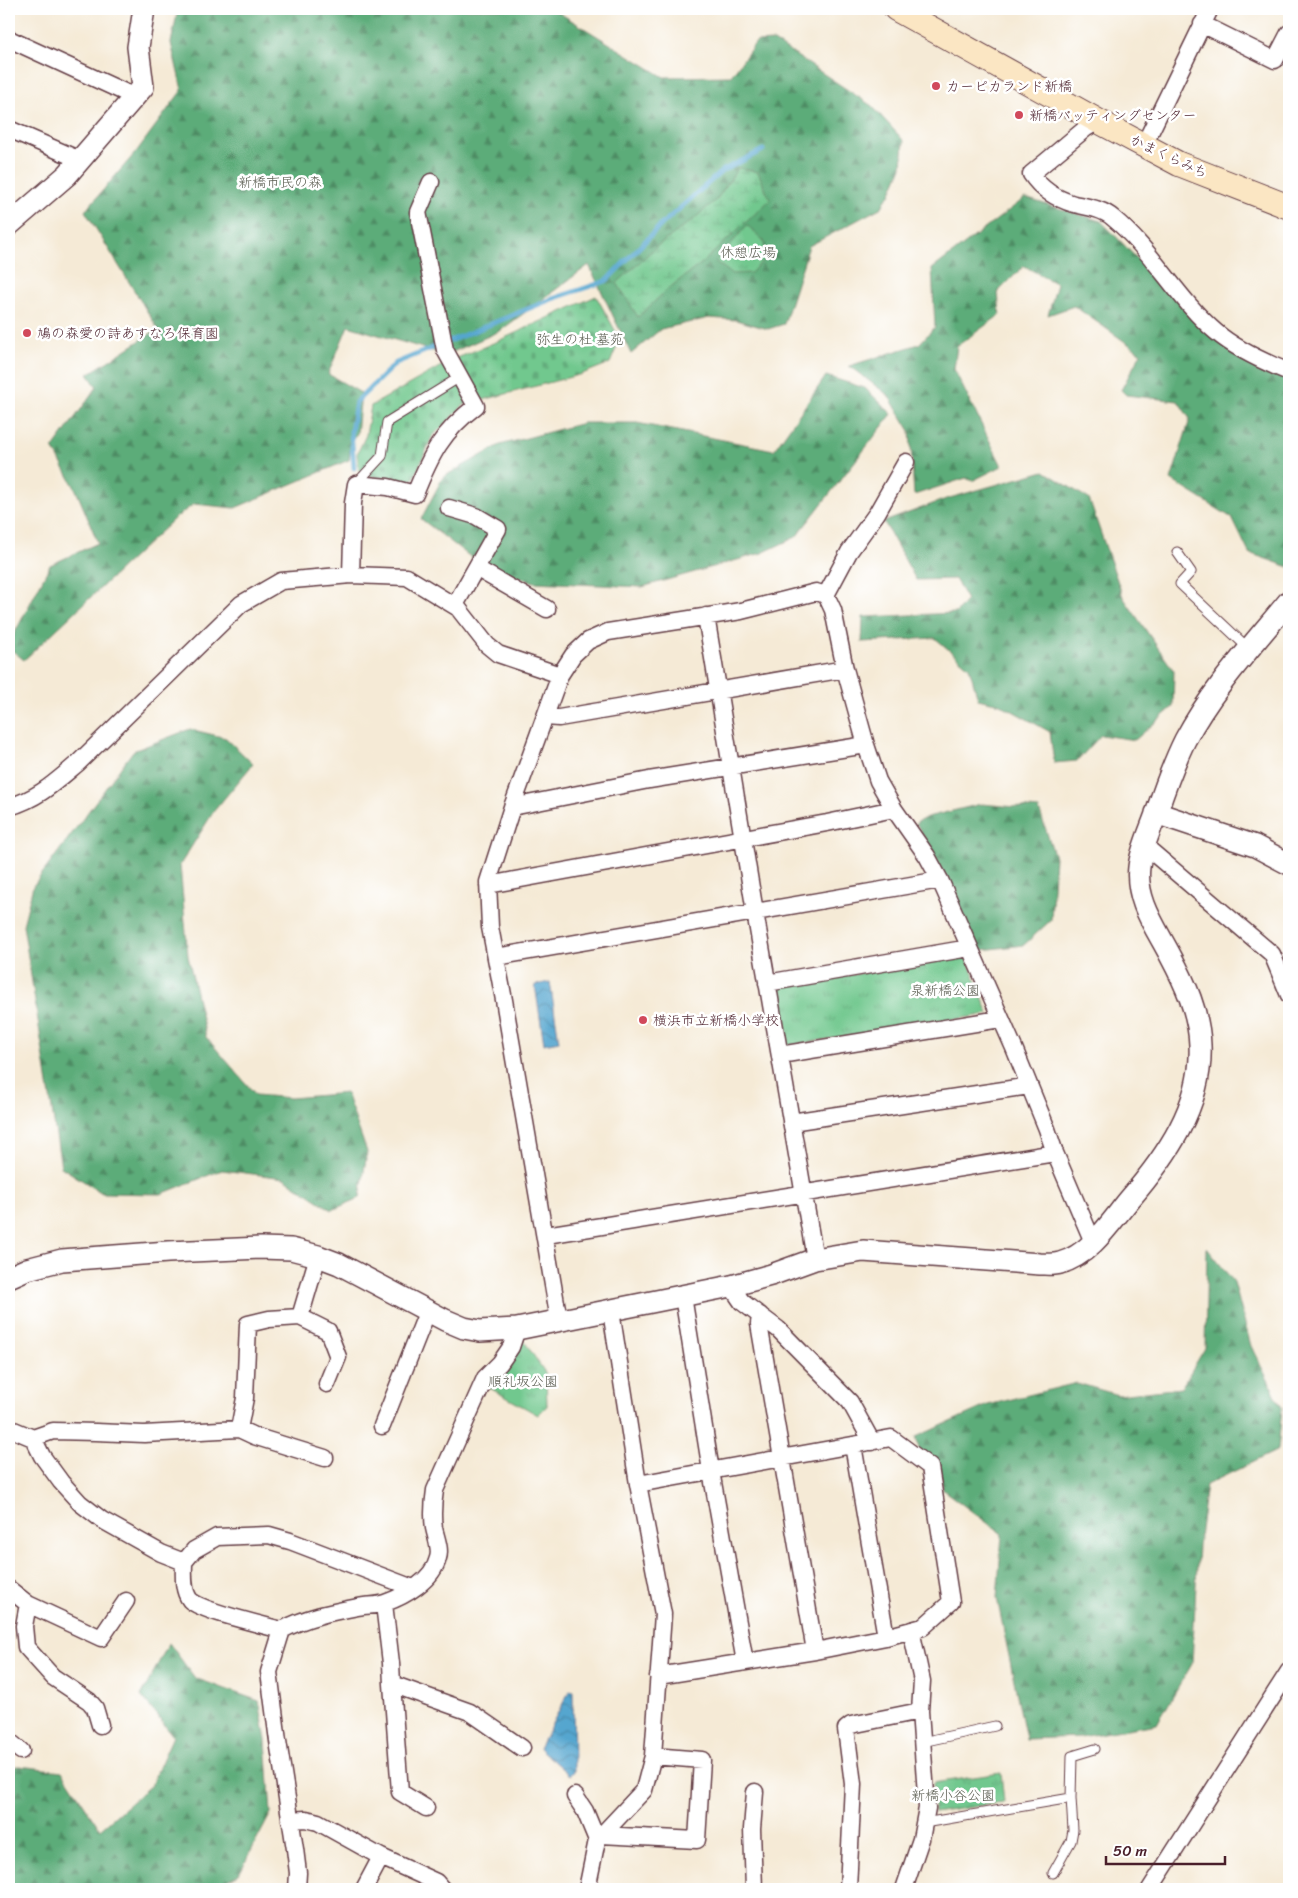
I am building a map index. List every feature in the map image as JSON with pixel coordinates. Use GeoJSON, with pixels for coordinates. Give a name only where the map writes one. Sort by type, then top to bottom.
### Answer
{"type":"FeatureCollection","features":[{"type":"Feature","properties":{"kind":"main road","name":"かまくらみち"},"geometry":{"type":"LineString","coordinates":[[896,9],[1179,164],[1289,207]]}},
{"type":"Feature","properties":{"kind":"street"},"geometry":{"type":"LineString","coordinates":[[9,225],[67,175],[144,87],[138,47],[144,9]]}},
{"type":"Feature","properties":{"kind":"street"},"geometry":{"type":"LineString","coordinates":[[1144,145],[1210,9]]}},
{"type":"Feature","properties":{"kind":"street"},"geometry":{"type":"LineString","coordinates":[[1202,24],[1275,60],[1289,33]]}},
{"type":"Feature","properties":{"kind":"street"},"geometry":{"type":"LineString","coordinates":[[9,39],[135,97]]}},
{"type":"Feature","properties":{"kind":"street"},"geometry":{"type":"LineString","coordinates":[[1098,121],[1031,174],[1037,184],[1072,203],[1107,213],[1146,252],[1216,332],[1235,346],[1289,372]]}},
{"type":"Feature","properties":{"kind":"street"},"geometry":{"type":"LineString","coordinates":[[9,129],[80,160]]}},
{"type":"Feature","properties":{"kind":"street"},"geometry":{"type":"LineString","coordinates":[[351,576],[352,503],[356,484],[388,488],[421,498],[426,466],[437,446],[446,433],[476,406],[445,350],[418,212],[431,182]]}},
{"type":"Feature","properties":{"kind":"street"},"geometry":{"type":"LineString","coordinates":[[826,595],[849,552],[877,513],[906,462]]}},
{"type":"Feature","properties":{"kind":"street"},"geometry":{"type":"LineString","coordinates":[[449,508],[476,516],[498,529],[454,605]]}},
{"type":"Feature","properties":{"kind":"street"},"geometry":{"type":"LineString","coordinates":[[476,568],[547,609]]}},
{"type":"Feature","properties":{"kind":"street"},"geometry":{"type":"LineString","coordinates":[[9,807],[27,802],[52,786],[78,764],[241,604],[281,581],[351,576],[407,577],[454,605],[487,645],[498,654],[560,675]]}},
{"type":"Feature","properties":{"kind":"street"},"geometry":{"type":"LineString","coordinates":[[559,1320],[546,1235],[490,927],[488,885],[512,807],[560,675],[574,655],[588,641],[608,632],[741,611],[816,592],[826,595],[833,610],[845,669],[878,781],[894,809],[927,856],[940,880],[1014,1048],[1055,1153],[1093,1242]]}},
{"type":"Feature","properties":{"kind":"street"},"geometry":{"type":"LineString","coordinates":[[9,1277],[27,1268],[62,1260],[168,1252],[260,1248],[291,1250],[318,1256],[339,1264],[464,1328],[480,1331],[517,1329],[731,1286],[771,1275],[816,1259],[863,1251],[1020,1264],[1059,1263],[1076,1256],[1093,1242],[1144,1182],[1171,1146],[1193,1097],[1199,1068],[1200,1045],[1197,1024],[1189,993],[1147,913],[1139,888],[1139,867],[1156,813],[1185,741],[1212,696],[1289,601]]}},
{"type":"Feature","properties":{"kind":"street"},"geometry":{"type":"LineString","coordinates":[[706,616],[742,838],[816,1259]]}},
{"type":"Feature","properties":{"kind":"street"},"geometry":{"type":"LineString","coordinates":[[545,717],[559,718],[845,669]]}},
{"type":"Feature","properties":{"kind":"street"},"geometry":{"type":"LineString","coordinates":[[512,807],[649,780],[866,745]]}},
{"type":"Feature","properties":{"kind":"street"},"geometry":{"type":"LineString","coordinates":[[488,885],[894,809]]}},
{"type":"Feature","properties":{"kind":"street"},"geometry":{"type":"LineString","coordinates":[[1156,813],[1255,846],[1283,859],[1289,864]]}},
{"type":"Feature","properties":{"kind":"street"},"geometry":{"type":"LineString","coordinates":[[1145,846],[1272,954],[1289,995]]}},
{"type":"Feature","properties":{"kind":"street"},"geometry":{"type":"LineString","coordinates":[[496,957],[940,880]]}},
{"type":"Feature","properties":{"kind":"street"},"geometry":{"type":"LineString","coordinates":[[767,983],[969,948]]}},
{"type":"Feature","properties":{"kind":"street"},"geometry":{"type":"LineString","coordinates":[[780,1055],[1000,1019]]}},
{"type":"Feature","properties":{"kind":"street"},"geometry":{"type":"LineString","coordinates":[[792,1122],[1029,1086]]}},
{"type":"Feature","properties":{"kind":"street"},"geometry":{"type":"LineString","coordinates":[[546,1235],[1055,1153]]}},
{"type":"Feature","properties":{"kind":"street"},"geometry":{"type":"LineString","coordinates":[[300,1317],[318,1256]]}},
{"type":"Feature","properties":{"kind":"street"},"geometry":{"type":"LineString","coordinates":[[731,1286],[742,1302],[778,1329],[850,1402],[872,1442]]}},
{"type":"Feature","properties":{"kind":"street"},"geometry":{"type":"LineString","coordinates":[[683,1296],[744,1662]]}},
{"type":"Feature","properties":{"kind":"street"},"geometry":{"type":"LineString","coordinates":[[382,1426],[428,1310]]}},
{"type":"Feature","properties":{"kind":"street"},"geometry":{"type":"LineString","coordinates":[[587,1889],[599,1838],[644,1790],[653,1756],[663,1614],[638,1484],[611,1311]]}},
{"type":"Feature","properties":{"kind":"street"},"geometry":{"type":"LineString","coordinates":[[760,1315],[758,1324],[815,1651]]}},
{"type":"Feature","properties":{"kind":"street"},"geometry":{"type":"LineString","coordinates":[[239,1429],[245,1398],[248,1324],[269,1319],[300,1317],[328,1331],[338,1357],[327,1384]]}},
{"type":"Feature","properties":{"kind":"street"},"geometry":{"type":"LineString","coordinates":[[297,1889],[298,1873],[269,1672],[282,1630],[298,1621],[321,1614],[361,1606],[384,1604],[425,1580],[434,1570],[439,1556],[432,1509],[436,1490],[485,1378],[511,1347],[517,1329]]}},
{"type":"Feature","properties":{"kind":"street"},"geometry":{"type":"LineString","coordinates":[[9,1428],[33,1438],[54,1432],[144,1434],[239,1429],[254,1436],[325,1458]]}},
{"type":"Feature","properties":{"kind":"street"},"geometry":{"type":"LineString","coordinates":[[33,1438],[42,1456],[60,1482],[80,1503],[110,1525],[161,1553],[184,1562]]}},
{"type":"Feature","properties":{"kind":"street"},"geometry":{"type":"LineString","coordinates":[[638,1484],[891,1438],[930,1468],[950,1602],[922,1627],[886,1637],[815,1651],[658,1676]]}},
{"type":"Feature","properties":{"kind":"street"},"geometry":{"type":"LineString","coordinates":[[853,1445],[886,1637]]}},
{"type":"Feature","properties":{"kind":"street"},"geometry":{"type":"LineString","coordinates":[[282,1630],[202,1608],[189,1599],[184,1586],[184,1562],[194,1550],[217,1537],[269,1535],[290,1541],[413,1588]]}},
{"type":"Feature","properties":{"kind":"street"},"geometry":{"type":"LineString","coordinates":[[9,1589],[28,1604],[101,1638],[126,1601]]}},
{"type":"Feature","properties":{"kind":"street"},"geometry":{"type":"LineString","coordinates":[[28,1604],[24,1626],[26,1648],[53,1677],[89,1700],[95,1708],[100,1725]]}},
{"type":"Feature","properties":{"kind":"street"},"geometry":{"type":"LineString","coordinates":[[384,1604],[392,1663],[400,1792],[426,1808]]}},
{"type":"Feature","properties":{"kind":"street"},"geometry":{"type":"LineString","coordinates":[[904,1889],[921,1839],[927,1808],[920,1711],[922,1681],[911,1630]]}},
{"type":"Feature","properties":{"kind":"street"},"geometry":{"type":"LineString","coordinates":[[1150,1889],[1289,1670]]}},
{"type":"Feature","properties":{"kind":"street"},"geometry":{"type":"LineString","coordinates":[[392,1684],[470,1712],[522,1748]]}},
{"type":"Feature","properties":{"kind":"street"},"geometry":{"type":"LineString","coordinates":[[848,1889],[853,1784],[846,1729],[851,1725],[920,1711]]}},
{"type":"Feature","properties":{"kind":"street"},"geometry":{"type":"LineString","coordinates":[[599,1838],[697,1840],[702,1760],[653,1756]]}},
{"type":"Feature","properties":{"kind":"street"},"geometry":{"type":"LineString","coordinates":[[754,1889],[752,1830],[755,1792]]}},
{"type":"Feature","properties":{"kind":"street"},"geometry":{"type":"LineString","coordinates":[[575,1796],[586,1811],[599,1838]]}},
{"type":"Feature","properties":{"kind":"street"},"geometry":{"type":"LineString","coordinates":[[290,1820],[306,1819],[318,1822],[381,1857],[436,1882],[442,1889]]}},
{"type":"Feature","properties":{"kind":"street"},"geometry":{"type":"LineString","coordinates":[[364,1889],[381,1857]]}},
{"type":"Feature","properties":{"kind":"lane"},"geometry":{"type":"LineString","coordinates":[[356,484],[382,456],[387,422],[460,377]]}},
{"type":"Feature","properties":{"kind":"lane"},"geometry":{"type":"LineString","coordinates":[[1177,552],[1192,572],[1180,584],[1250,650]]}},
{"type":"Feature","properties":{"kind":"lane"},"geometry":{"type":"LineString","coordinates":[[922,1742],[995,1726]]}},
{"type":"Feature","properties":{"kind":"lane"},"geometry":{"type":"LineString","coordinates":[[1053,1873],[1071,1841],[1073,1830],[1071,1798],[1072,1756],[1094,1749]]}},
{"type":"Feature","properties":{"kind":"lane"},"geometry":{"type":"LineString","coordinates":[[924,1822],[1071,1798]]}},
{"type":"Feature","properties":{"kind":"green space","name":"新橋市民の森"},"geometry":{"type":"Polygon","coordinates":[[[178,9],[553,9],[664,77],[731,76],[756,42],[774,41],[872,106],[904,141],[902,167],[890,195],[882,207],[809,246],[784,324],[768,329],[736,320],[709,318],[661,329],[631,354],[589,265],[500,331],[446,355],[348,326],[328,374],[361,393],[357,434],[351,440],[349,460],[235,508],[194,504],[174,519],[24,660],[9,648],[9,644],[50,565],[98,543],[76,490],[53,448],[97,387],[88,374],[158,329],[85,211],[136,152],[182,90],[171,43],[178,9]]]}},
{"type":"Feature","properties":{"kind":"green space"},"geometry":{"type":"Polygon","coordinates":[[[738,168],[758,172],[770,200],[702,263],[669,288],[638,317],[617,283],[656,247],[717,199],[738,168]]]}},
{"type":"Feature","properties":{"kind":"green space"},"geometry":{"type":"Polygon","coordinates":[[[1025,198],[1101,221],[1191,314],[1226,347],[1289,381],[1289,567],[1249,553],[1232,518],[1171,480],[1190,419],[1178,401],[1126,395],[1121,390],[1141,353],[1074,306],[1048,315],[1057,284],[1024,266],[998,292],[1000,315],[957,346],[954,369],[1002,466],[972,481],[966,478],[914,495],[910,431],[888,395],[849,366],[919,344],[935,327],[932,269],[1025,198]]]}},
{"type":"Feature","properties":{"kind":"green space","name":"休憩広場"},"geometry":{"type":"Polygon","coordinates":[[[747,225],[764,241],[765,258],[751,273],[732,274],[716,262],[747,225]]]}},
{"type":"Feature","properties":{"kind":"green space","name":"弥生の杜 墓苑"},"geometry":{"type":"Polygon","coordinates":[[[596,296],[620,339],[610,363],[582,374],[464,405],[432,437],[414,478],[410,481],[360,475],[357,454],[366,435],[371,406],[450,361],[596,296]]]}},
{"type":"Feature","properties":{"kind":"green space"},"geometry":{"type":"Polygon","coordinates":[[[826,376],[865,388],[892,414],[796,537],[762,553],[642,587],[534,582],[481,565],[421,519],[443,477],[500,445],[583,423],[637,423],[774,450],[826,376]]]}},
{"type":"Feature","properties":{"kind":"green space"},"geometry":{"type":"Polygon","coordinates":[[[1044,471],[1089,499],[1123,597],[1174,671],[1173,707],[1135,740],[1101,735],[1077,761],[1054,763],[1050,732],[1000,704],[978,699],[969,667],[935,638],[862,642],[863,617],[956,613],[967,600],[955,579],[916,580],[884,522],[946,499],[1044,471]]]}},
{"type":"Feature","properties":{"kind":"green space"},"geometry":{"type":"Polygon","coordinates":[[[190,729],[226,738],[253,764],[214,811],[180,865],[188,956],[206,1037],[256,1095],[291,1098],[346,1093],[367,1152],[360,1198],[332,1210],[284,1178],[222,1170],[161,1194],[102,1193],[61,1167],[23,925],[33,886],[133,751],[190,729]]]}},
{"type":"Feature","properties":{"kind":"green space"},"geometry":{"type":"Polygon","coordinates":[[[981,804],[1039,809],[1055,857],[1051,920],[1024,945],[974,951],[954,893],[916,823],[927,817],[981,804]]]}},
{"type":"Feature","properties":{"kind":"green space","name":"泉新橋公園"},"geometry":{"type":"Polygon","coordinates":[[[966,955],[989,1014],[785,1046],[775,988],[966,955]]]}},
{"type":"Feature","properties":{"kind":"green space"},"geometry":{"type":"Polygon","coordinates":[[[1207,1248],[1234,1282],[1251,1346],[1282,1408],[1278,1450],[1206,1485],[1198,1545],[1192,1664],[1157,1724],[1080,1737],[1026,1739],[997,1598],[1002,1534],[943,1490],[939,1467],[919,1449],[916,1437],[988,1405],[1077,1383],[1118,1395],[1181,1388],[1205,1348],[1207,1248]]]}},
{"type":"Feature","properties":{"kind":"green space","name":"順礼坂公園"},"geometry":{"type":"Polygon","coordinates":[[[522,1338],[546,1374],[547,1406],[538,1415],[488,1387],[522,1338]]]}},
{"type":"Feature","properties":{"kind":"green space"},"geometry":{"type":"Polygon","coordinates":[[[169,1643],[195,1678],[259,1701],[266,1740],[271,1813],[239,1874],[211,1889],[9,1889],[9,1767],[19,1766],[62,1771],[100,1829],[151,1785],[173,1736],[141,1696],[169,1643]]]}},
{"type":"Feature","properties":{"kind":"green space","name":"新橋小谷公園"},"geometry":{"type":"Polygon","coordinates":[[[1001,1773],[1004,1802],[934,1813],[933,1783],[1001,1773]]]}},
{"type":"Feature","properties":{"kind":"water"},"geometry":{"type":"Polygon","coordinates":[[[550,982],[559,1041],[544,1044],[535,985],[550,982]]]}},
{"type":"Feature","properties":{"kind":"water"},"geometry":{"type":"Polygon","coordinates":[[[570,1690],[573,1691],[574,1771],[569,1775],[539,1748],[570,1690]]]}},
{"type":"Feature","properties":{"kind":"waterway"},"geometry":{"type":"LineString","coordinates":[[354,468],[351,432],[356,402],[396,363],[552,299],[606,281],[662,224],[722,171],[763,150]]}},
{"type":"Feature","properties":{"kind":"place","name":"カーピカランド新橋"},"geometry":{"type":"Point","coordinates":[936,86]}},
{"type":"Feature","properties":{"kind":"place","name":"新橋バッティングセンター"},"geometry":{"type":"Point","coordinates":[1019,115]}},
{"type":"Feature","properties":{"kind":"place","name":"鳩の森愛の詩あすなろ保育園"},"geometry":{"type":"Point","coordinates":[27,333]}},
{"type":"Feature","properties":{"kind":"place","name":"横浜市立新橋小学校"},"geometry":{"type":"Point","coordinates":[643,1020]}}]}
